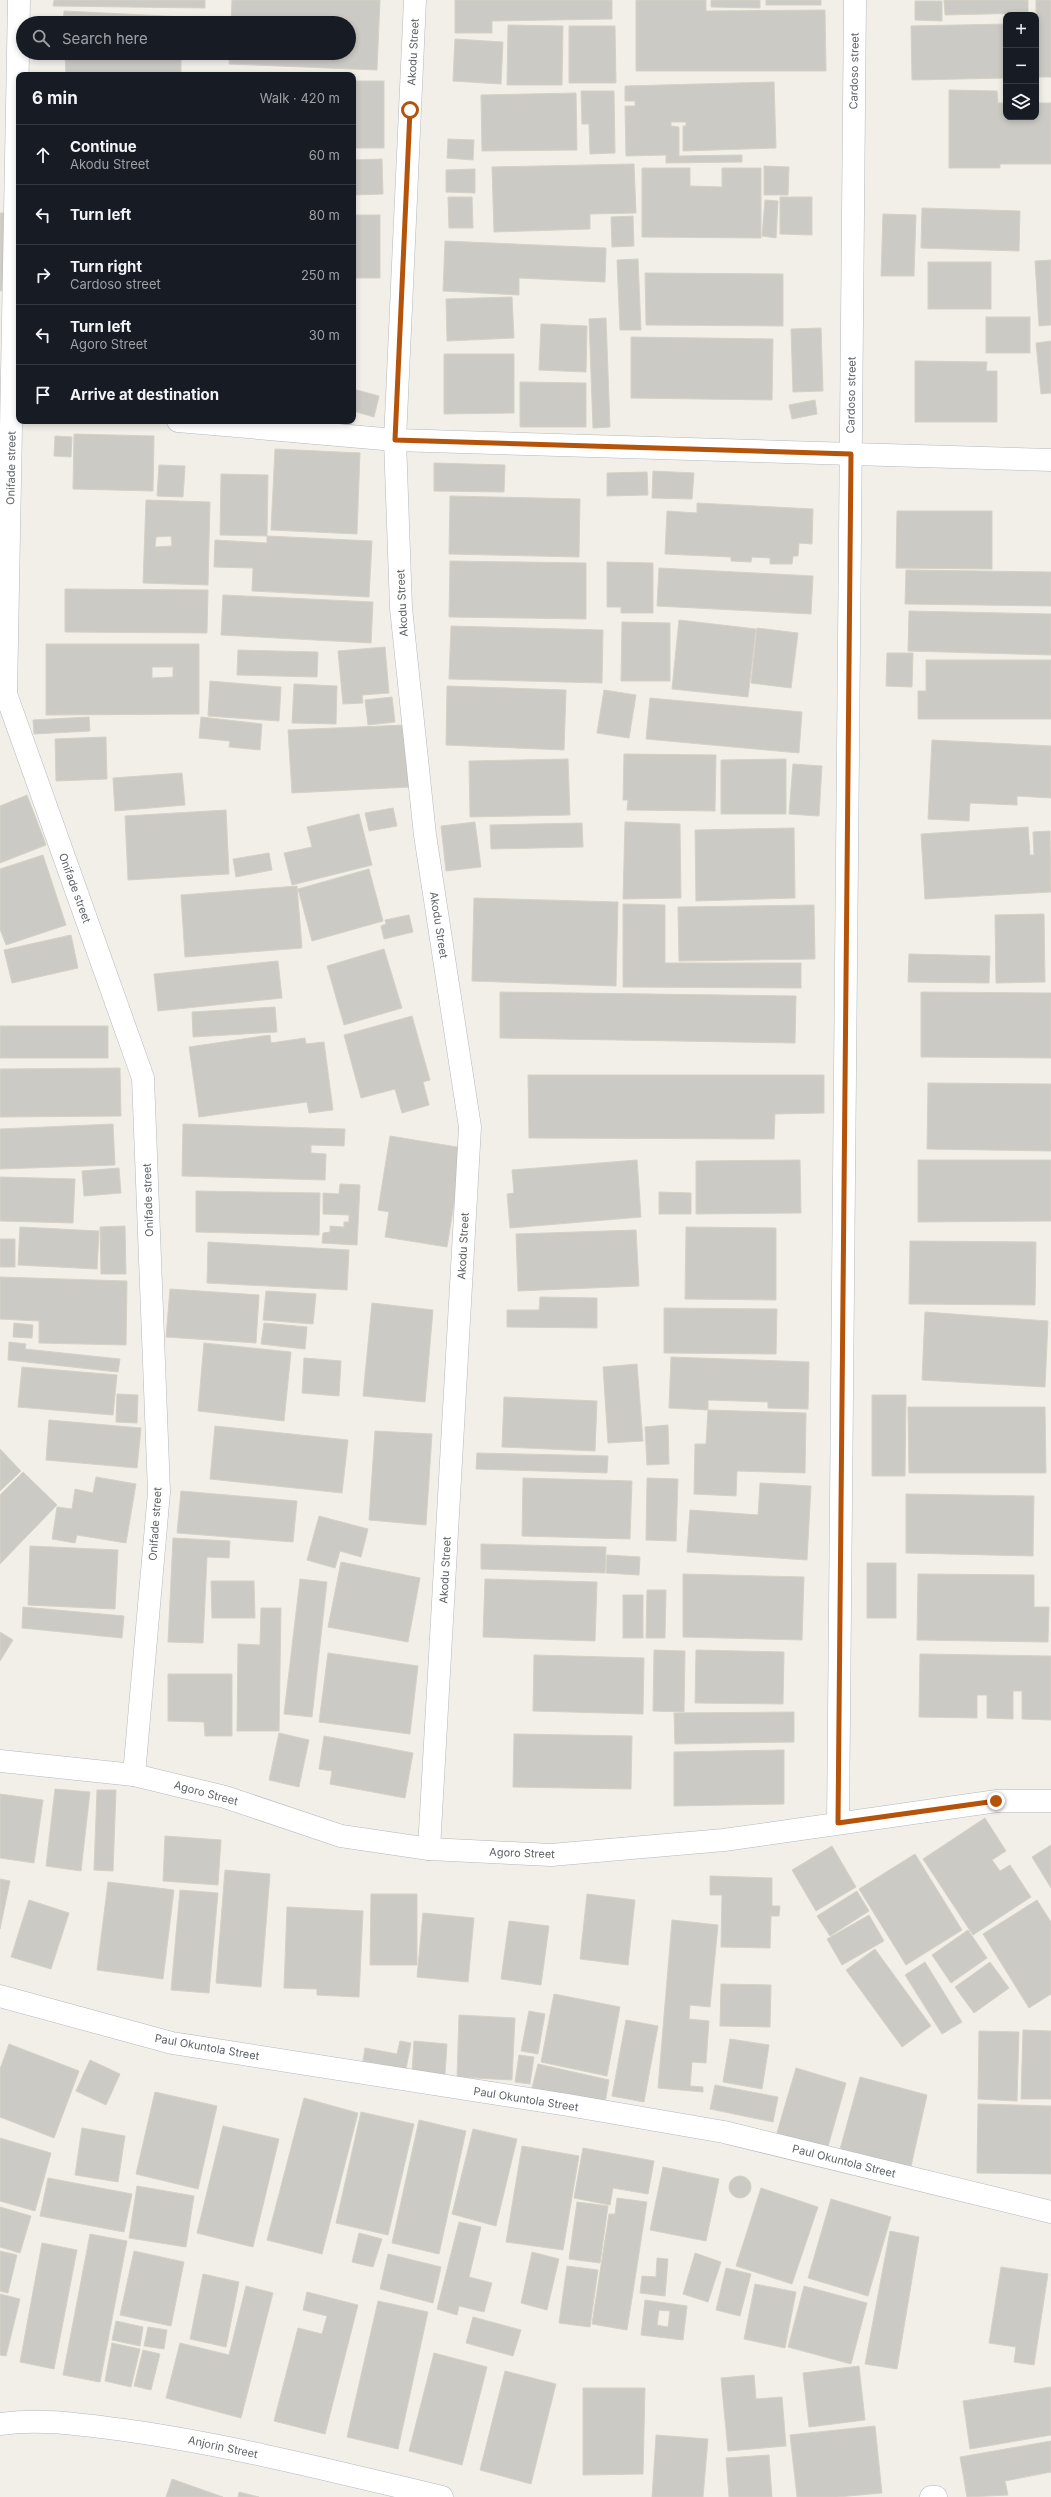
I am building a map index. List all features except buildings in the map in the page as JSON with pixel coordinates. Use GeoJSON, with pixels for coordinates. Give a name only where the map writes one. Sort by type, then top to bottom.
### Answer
{"type":"FeatureCollection","features":[{"type":"Feature","properties":{"kind":"street","name":"Onifade street"},"geometry":{"type":"LineString","coordinates":[[19,0],[19,16]]}},
{"type":"Feature","properties":{"kind":"street","name":"Akodu Street"},"geometry":{"type":"LineString","coordinates":[[415,0],[395,440],[401,608],[410,711],[425,835],[470,1127],[429,1849]]}},
{"type":"Feature","properties":{"kind":"street","name":"Cardoso street"},"geometry":{"type":"LineString","coordinates":[[838,1823],[855,0]]}},
{"type":"Feature","properties":{"kind":"street","name":"Onifade street"},"geometry":{"type":"LineString","coordinates":[[18,60],[18,72]]}},
{"type":"Feature","properties":{"kind":"street","name":"Onifade street"},"geometry":{"type":"LineString","coordinates":[[16,305],[15,407],[6,694],[143,1078],[159,1492],[134,1775]]}},
{"type":"Feature","properties":{"kind":"street"},"geometry":{"type":"LineString","coordinates":[[212,424],[395,440],[1051,460]]}},
{"type":"Feature","properties":{"kind":"street","name":"Agoro Street"},"geometry":{"type":"LineString","coordinates":[[0,1761],[134,1775],[225,1797],[341,1836],[429,1849],[551,1855],[724,1840],[996,1801],[1051,1801]]}},
{"type":"Feature","properties":{"kind":"street","name":"Paul Okuntola Street"},"geometry":{"type":"LineString","coordinates":[[1,1997],[172,2043],[568,2105],[724,2132],[1051,2212]]}},
{"type":"Feature","properties":{"kind":"street","name":"Anjorin Street"},"geometry":{"type":"LineString","coordinates":[[0,2424],[18,2421],[62,2422],[188,2439],[442,2497]]}},
{"type":"Feature","properties":{"kind":"street"},"geometry":{"type":"LineString","coordinates":[[931,2497],[936,2497]]}},
{"type":"Feature","properties":{"kind":"route"},"geometry":{"type":"LineString","coordinates":[[410,110],[395,440],[851,454],[838,1823],[996,1801]]}}]}
